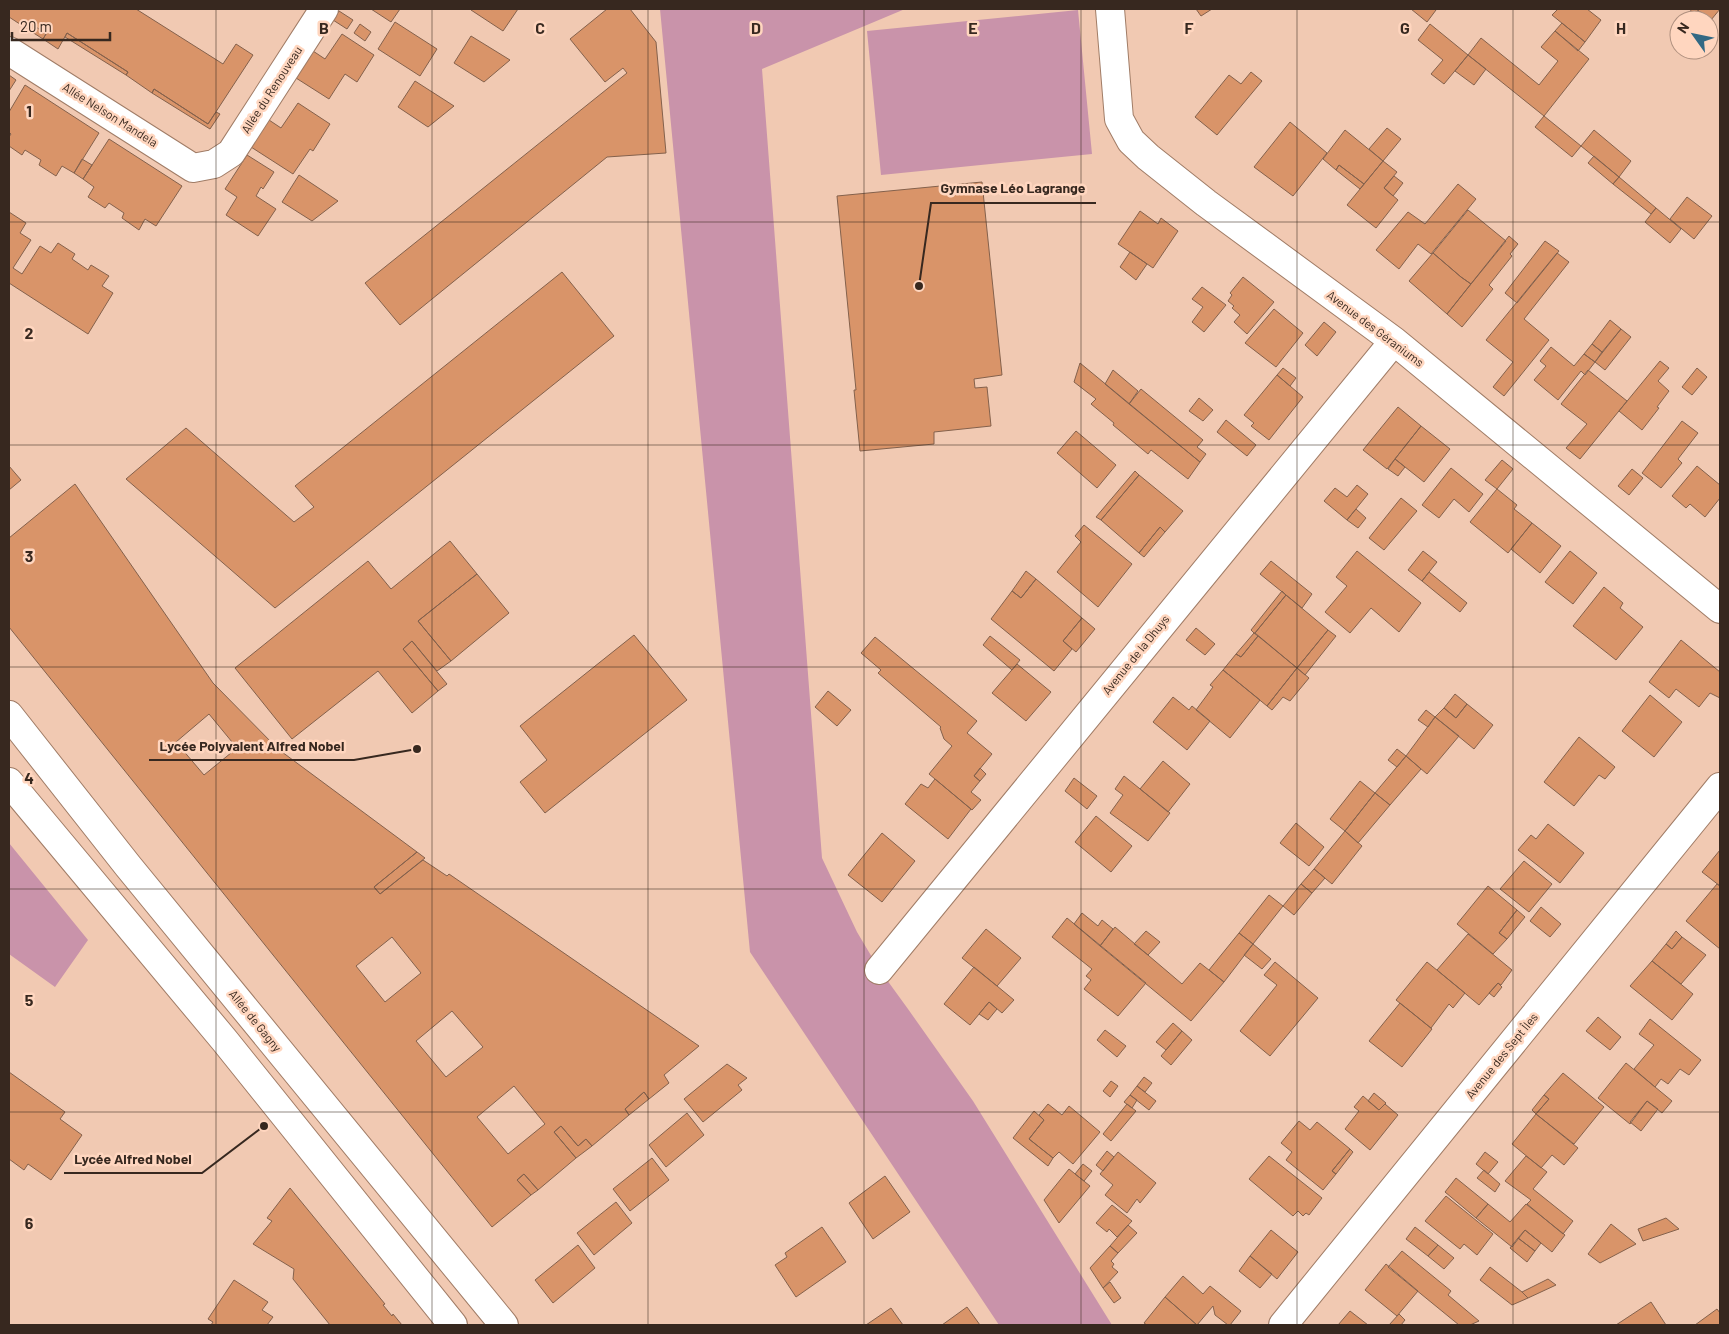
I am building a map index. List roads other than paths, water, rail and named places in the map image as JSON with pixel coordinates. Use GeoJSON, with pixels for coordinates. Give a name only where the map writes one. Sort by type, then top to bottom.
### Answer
{"type":"FeatureCollection","features":[{"type":"Feature","properties":{"kind":"street","name":"Allée du Renouveau"},"geometry":{"type":"LineString","coordinates":[[214,164],[231,153],[324,9]]}},
{"type":"Feature","properties":{"kind":"street","name":"Avenue des Géraniums"},"geometry":{"type":"LineString","coordinates":[[1110,9],[1119,119],[1132,141],[1148,157],[1206,203],[1394,341],[1720,609]]}},
{"type":"Feature","properties":{"kind":"street","name":"Allée Nelson Mandela"},"geometry":{"type":"LineString","coordinates":[[9,51],[193,168],[214,164]]}},
{"type":"Feature","properties":{"kind":"street","name":"Avenue de la Dhuys"},"geometry":{"type":"LineString","coordinates":[[879,970],[1394,341]]}},
{"type":"Feature","properties":{"kind":"street","name":"Allée de Gagny"},"geometry":{"type":"LineString","coordinates":[[9,715],[128,866],[504,1325]]}},
{"type":"Feature","properties":{"kind":"street"},"geometry":{"type":"LineString","coordinates":[[9,782],[231,1049],[453,1325]]}},
{"type":"Feature","properties":{"kind":"street","name":"Avenue des Sept Îles"},"geometry":{"type":"LineString","coordinates":[[1283,1325],[1720,787]]}},
{"type":"Feature","properties":{"kind":"place","name":"Gymnase Léo Lagrange"},"geometry":{"type":"Point","coordinates":[919,286]}},
{"type":"Feature","properties":{"kind":"place","name":"Lycée Polyvalent Alfred Nobel"},"geometry":{"type":"Point","coordinates":[417,749]}},
{"type":"Feature","properties":{"kind":"place","name":"Lycée Alfred Nobel"},"geometry":{"type":"Point","coordinates":[264,1126]}}]}
